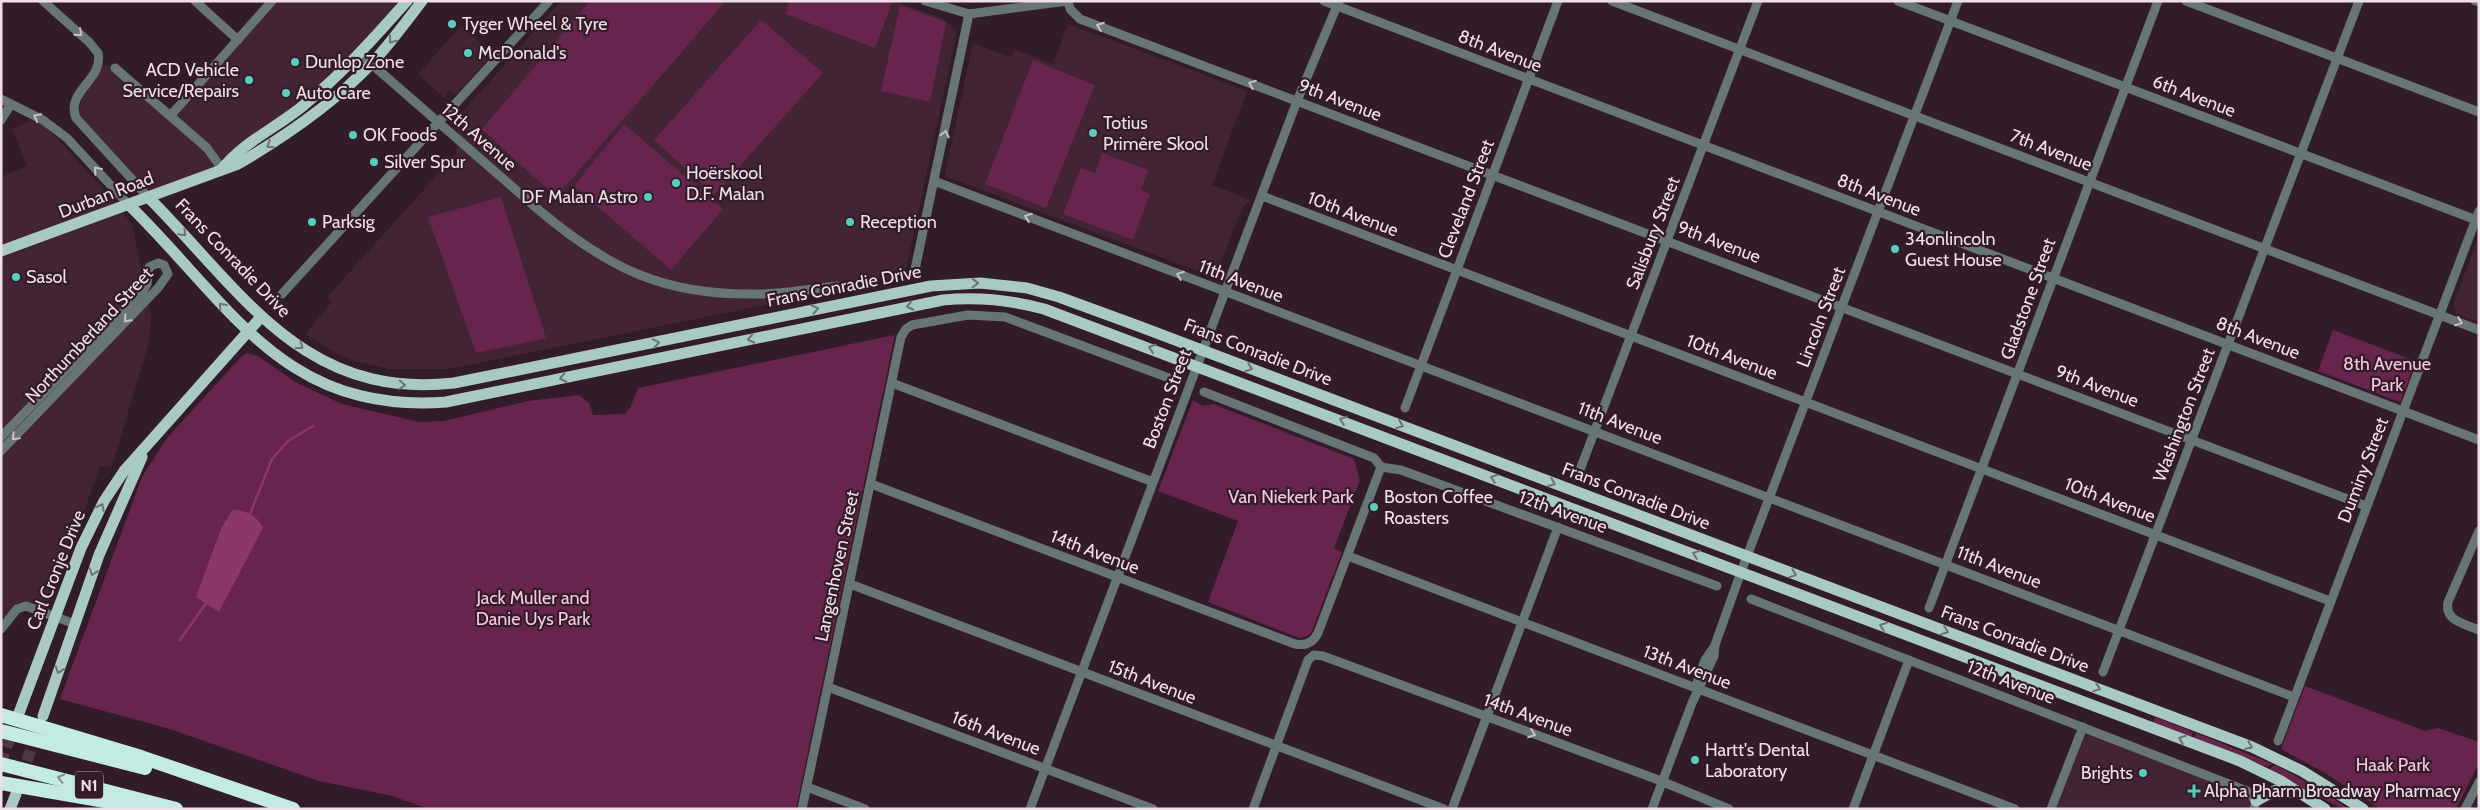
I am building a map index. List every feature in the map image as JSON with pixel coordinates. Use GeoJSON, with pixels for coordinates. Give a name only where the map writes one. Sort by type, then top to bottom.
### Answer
{"type":"FeatureCollection","features":[{"type":"Feature","properties":{"kind":"highway"},"geometry":{"type":"LineString","coordinates":[[1,715],[141,757],[274,802]]}},
{"type":"Feature","properties":{"kind":"highway","name":"N1"},"geometry":{"type":"LineString","coordinates":[[1,731],[274,802],[293,809]]}},
{"type":"Feature","properties":{"kind":"highway","name":"N1"},"geometry":{"type":"LineString","coordinates":[[1,764],[176,809]]}},
{"type":"Feature","properties":{"kind":"highway"},"geometry":{"type":"LineString","coordinates":[[1,783],[148,809]]}},
{"type":"Feature","properties":{"kind":"main road","name":"Durban Road"},"geometry":{"type":"LineString","coordinates":[[222,169],[232,156],[304,106],[360,54],[407,1]]}},
{"type":"Feature","properties":{"kind":"main road","name":"Durban Road"},"geometry":{"type":"LineString","coordinates":[[1,251],[130,206],[238,164],[293,130],[371,64],[422,1]]}},
{"type":"Feature","properties":{"kind":"main road","name":"Frans Conradie Drive"},"geometry":{"type":"LineString","coordinates":[[149,198],[261,317],[303,349],[355,375],[401,385],[427,386],[454,383],[679,339],[920,288],[953,284],[990,283],[1038,290],[1203,350],[2252,747],[2309,775],[2363,809]]}},
{"type":"Feature","properties":{"kind":"main road","name":"Frans Conradie Drive"},"geometry":{"type":"LineString","coordinates":[[130,206],[247,332],[311,378],[371,398],[423,403],[446,402],[920,304],[955,299],[1008,301],[1044,309],[1197,365],[2240,761],[2281,781],[2325,809]]}},
{"type":"Feature","properties":{"kind":"main road","name":"Carl Cronje Drive"},"geometry":{"type":"LineString","coordinates":[[19,713],[87,534],[104,501],[124,471],[144,451],[261,317]]}},
{"type":"Feature","properties":{"kind":"main road","name":"Carl Cronje Drive"},"geometry":{"type":"LineString","coordinates":[[43,716],[98,555],[144,451]]}},
{"type":"Feature","properties":{"kind":"main road"},"geometry":{"type":"LineString","coordinates":[[2255,805],[2276,790],[2306,796]]}},
{"type":"Feature","properties":{"kind":"main road"},"geometry":{"type":"LineString","coordinates":[[10,809],[16,794]]}},
{"type":"Feature","properties":{"kind":"street"},"geometry":{"type":"LineString","coordinates":[[43,1],[89,42],[98,53],[96,71],[75,100],[73,109],[76,118],[149,198]]}},
{"type":"Feature","properties":{"kind":"street"},"geometry":{"type":"LineString","coordinates":[[196,1],[238,40]]}},
{"type":"Feature","properties":{"kind":"street"},"geometry":{"type":"LineString","coordinates":[[171,115],[272,1]]}},
{"type":"Feature","properties":{"kind":"street"},"geometry":{"type":"LineString","coordinates":[[282,294],[549,1]]}},
{"type":"Feature","properties":{"kind":"street"},"geometry":{"type":"LineString","coordinates":[[925,1],[969,14],[1031,4],[1068,1]]}},
{"type":"Feature","properties":{"kind":"street","name":"9th Avenue"},"geometry":{"type":"LineString","coordinates":[[1068,1],[1070,9],[1080,19],[1668,240],[1842,308],[2366,506]]}},
{"type":"Feature","properties":{"kind":"street","name":"8th Avenue"},"geometry":{"type":"LineString","coordinates":[[1324,1],[1338,4],[1529,79],[2479,440]]}},
{"type":"Feature","properties":{"kind":"street","name":"Cleveland Street"},"geometry":{"type":"LineString","coordinates":[[1405,408],[1558,1]]}},
{"type":"Feature","properties":{"kind":"street","name":"7th Avenue"},"geometry":{"type":"LineString","coordinates":[[1612,1],[2479,330]]}},
{"type":"Feature","properties":{"kind":"street","name":"Salisbury Street"},"geometry":{"type":"LineString","coordinates":[[1578,475],[1758,1]]}},
{"type":"Feature","properties":{"kind":"street","name":"6th Avenue"},"geometry":{"type":"LineString","coordinates":[[1898,1],[2300,153],[2478,217]]}},
{"type":"Feature","properties":{"kind":"street","name":"Lincoln Street"},"geometry":{"type":"LineString","coordinates":[[1652,809],[1697,691],[1714,656],[1715,645],[1741,572],[1958,1]]}},
{"type":"Feature","properties":{"kind":"street","name":"Gladstone Street"},"geometry":{"type":"LineString","coordinates":[[1929,608],[2158,1]]}},
{"type":"Feature","properties":{"kind":"street"},"geometry":{"type":"LineString","coordinates":[[2186,1],[2479,112]]}},
{"type":"Feature","properties":{"kind":"street","name":"Washington Street"},"geometry":{"type":"LineString","coordinates":[[2103,672],[2358,1]]}},
{"type":"Feature","properties":{"kind":"street","name":"Boston Street"},"geometry":{"type":"LineString","coordinates":[[1030,809],[1297,101],[1338,4]]}},
{"type":"Feature","properties":{"kind":"street"},"geometry":{"type":"LineString","coordinates":[[914,274],[969,14]]}},
{"type":"Feature","properties":{"kind":"street","name":"12th Avenue"},"geometry":{"type":"LineString","coordinates":[[360,54],[570,236],[601,258],[648,279],[672,286],[717,293],[758,294],[837,286]]}},
{"type":"Feature","properties":{"kind":"street"},"geometry":{"type":"LineString","coordinates":[[115,68],[171,115],[214,155],[222,169]]}},
{"type":"Feature","properties":{"kind":"street"},"geometry":{"type":"LineString","coordinates":[[1,99],[43,120],[67,138],[130,206]]}},
{"type":"Feature","properties":{"kind":"street"},"geometry":{"type":"LineString","coordinates":[[1,120],[10,104]]}},
{"type":"Feature","properties":{"kind":"street","name":"11th Avenue"},"geometry":{"type":"LineString","coordinates":[[934,181],[2294,697]]}},
{"type":"Feature","properties":{"kind":"street","name":"10th Avenue"},"geometry":{"type":"LineString","coordinates":[[1262,196],[2330,602]]}},
{"type":"Feature","properties":{"kind":"street","name":"Duminy Street"},"geometry":{"type":"LineString","coordinates":[[2278,740],[2478,217]]}},
{"type":"Feature","properties":{"kind":"street","name":"Northumberland Street"},"geometry":{"type":"LineString","coordinates":[[1,437],[143,291],[147,284],[149,267],[158,262],[164,265],[168,274],[158,288],[1,451]]}},
{"type":"Feature","properties":{"kind":"street","name":"Langenhoven Street"},"geometry":{"type":"LineString","coordinates":[[802,809],[901,337],[905,330],[912,325],[968,315],[998,316],[1031,325],[1177,381]]}},
{"type":"Feature","properties":{"kind":"street"},"geometry":{"type":"LineString","coordinates":[[892,383],[1154,482]]}},
{"type":"Feature","properties":{"kind":"street","name":"12th Avenue"},"geometry":{"type":"LineString","coordinates":[[1204,392],[1374,458],[1381,467],[1401,470],[1717,586]]}},
{"type":"Feature","properties":{"kind":"street"},"geometry":{"type":"LineString","coordinates":[[1348,556],[1381,467]]}},
{"type":"Feature","properties":{"kind":"street","name":"14th Avenue"},"geometry":{"type":"LineString","coordinates":[[870,484],[1295,644],[1308,644],[1318,634],[1348,556]]}},
{"type":"Feature","properties":{"kind":"street"},"geometry":{"type":"LineString","coordinates":[[1452,809],[1558,527]]}},
{"type":"Feature","properties":{"kind":"street"},"geometry":{"type":"LineString","coordinates":[[2479,531],[2448,602],[2447,609],[2452,619],[2479,630]]}},
{"type":"Feature","properties":{"kind":"street","name":"13th Avenue"},"geometry":{"type":"LineString","coordinates":[[1348,556],[1523,622],[1697,691],[2015,809]]}},
{"type":"Feature","properties":{"kind":"street","name":"15th Avenue"},"geometry":{"type":"LineString","coordinates":[[850,584],[1444,809]]}},
{"type":"Feature","properties":{"kind":"street","name":"12th Avenue"},"geometry":{"type":"LineString","coordinates":[[1751,599],[2247,791],[2255,805]]}},
{"type":"Feature","properties":{"kind":"street"},"geometry":{"type":"LineString","coordinates":[[1,629],[20,607],[26,606],[75,624]]}},
{"type":"Feature","properties":{"kind":"street","name":"14th Avenue"},"geometry":{"type":"LineString","coordinates":[[1276,746],[1308,660],[1314,655],[1323,656],[1729,809]]}},
{"type":"Feature","properties":{"kind":"street"},"geometry":{"type":"LineString","coordinates":[[1853,809],[1909,660]]}},
{"type":"Feature","properties":{"kind":"street","name":"16th Avenue"},"geometry":{"type":"LineString","coordinates":[[828,687],[1152,809]]}},
{"type":"Feature","properties":{"kind":"street"},"geometry":{"type":"LineString","coordinates":[[2051,809],[2083,727]]}},
{"type":"Feature","properties":{"kind":"street"},"geometry":{"type":"LineString","coordinates":[[1253,809],[1276,746]]}},
{"type":"Feature","properties":{"kind":"street"},"geometry":{"type":"LineString","coordinates":[[2465,809],[2479,782]]}},
{"type":"Feature","properties":{"kind":"street"},"geometry":{"type":"LineString","coordinates":[[807,787],[865,809]]}},
{"type":"Feature","properties":{"kind":"shaded area"},"geometry":{"type":"Polygon","coordinates":[[[273,1],[407,1],[359,53],[220,169],[149,198],[74,112],[98,64],[115,67],[172,115],[273,1]]]}},
{"type":"Feature","properties":{"kind":"shaded area","name":"Hoërskool D.F. Malan"},"geometry":{"type":"Polygon","coordinates":[[[561,1],[894,1],[944,19],[957,32],[906,269],[898,278],[449,369],[388,369],[355,361],[337,354],[305,334],[332,302],[327,297],[456,154],[459,116],[561,1]]]}},
{"type":"Feature","properties":{"kind":"shaded area","name":"Totius Primêre Skool"},"geometry":{"type":"Polygon","coordinates":[[[1068,24],[1247,91],[1212,185],[1250,200],[1242,208],[1220,265],[1223,272],[1219,279],[947,177],[945,174],[973,43],[1011,57],[1014,49],[1053,64],[1068,24]]]}},
{"type":"Feature","properties":{"kind":"shaded area"},"geometry":{"type":"Polygon","coordinates":[[[461,26],[493,54],[455,95],[450,91],[444,98],[418,74],[461,26]]]}},
{"type":"Feature","properties":{"kind":"shaded area"},"geometry":{"type":"Polygon","coordinates":[[[32,120],[45,126],[102,187],[132,224],[151,314],[149,342],[112,467],[100,466],[61,578],[41,616],[26,611],[20,612],[1,632],[1,177],[27,166],[12,129],[32,120]]]}},
{"type":"Feature","properties":{"kind":"shaded area"},"geometry":{"type":"Polygon","coordinates":[[[2479,236],[2479,322],[2456,314],[2453,304],[2479,236]]]}},
{"type":"Feature","properties":{"kind":"shaded area"},"geometry":{"type":"Polygon","coordinates":[[[232,510],[251,514],[261,523],[263,528],[219,612],[196,597],[221,529],[232,510]]]}},
{"type":"Feature","properties":{"kind":"shaded area"},"geometry":{"type":"Polygon","coordinates":[[[2089,734],[2246,794],[2251,801],[2251,809],[2057,809],[2084,737],[2089,734]]]}},
{"type":"Feature","properties":{"kind":"green space"},"geometry":{"type":"Polygon","coordinates":[[[590,1],[726,1],[556,197],[482,129],[590,1]]]}},
{"type":"Feature","properties":{"kind":"green space"},"geometry":{"type":"Polygon","coordinates":[[[790,1],[888,1],[892,3],[875,48],[785,14],[790,1]]]}},
{"type":"Feature","properties":{"kind":"green space"},"geometry":{"type":"Polygon","coordinates":[[[900,5],[946,22],[930,102],[881,91],[900,5]]]}},
{"type":"Feature","properties":{"kind":"green space"},"geometry":{"type":"Polygon","coordinates":[[[761,20],[823,73],[714,195],[654,140],[761,20]]]}},
{"type":"Feature","properties":{"kind":"green space"},"geometry":{"type":"Polygon","coordinates":[[[1033,60],[1095,85],[1046,208],[985,184],[1033,60]]]}},
{"type":"Feature","properties":{"kind":"green space","name":"DF Malan Astro"},"geometry":{"type":"Polygon","coordinates":[[[624,124],[723,209],[671,270],[574,186],[624,124]]]}},
{"type":"Feature","properties":{"kind":"green space"},"geometry":{"type":"Polygon","coordinates":[[[1102,153],[1148,170],[1141,190],[1150,194],[1133,240],[1063,214],[1081,168],[1095,173],[1102,153]]]}},
{"type":"Feature","properties":{"kind":"green space"},"geometry":{"type":"Polygon","coordinates":[[[501,197],[546,338],[476,353],[428,217],[501,197]]]}},
{"type":"Feature","properties":{"kind":"green space","name":"8th Avenue Park"},"geometry":{"type":"Polygon","coordinates":[[[2333,330],[2416,361],[2400,402],[2318,371],[2333,330]]]}},
{"type":"Feature","properties":{"kind":"green space","name":"Jack Muller and Danie Uys Park"},"geometry":{"type":"Polygon","coordinates":[[[895,335],[796,809],[429,809],[392,796],[319,781],[170,729],[60,699],[142,477],[167,438],[242,356],[247,353],[258,356],[295,382],[342,404],[419,422],[444,421],[528,401],[579,395],[589,403],[593,415],[624,414],[630,408],[638,388],[895,335]]]}},
{"type":"Feature","properties":{"kind":"green space","name":"Van Niekerk Park"},"geometry":{"type":"Polygon","coordinates":[[[1193,400],[1203,406],[1213,404],[1354,459],[1360,480],[1334,548],[1342,552],[1312,631],[1308,636],[1299,638],[1208,602],[1238,521],[1158,491],[1193,400]]]}},
{"type":"Feature","properties":{"kind":"green space","name":"Haak Park"},"geometry":{"type":"Polygon","coordinates":[[[2305,686],[2425,731],[2438,728],[2479,742],[2479,763],[2456,809],[2381,809],[2325,773],[2281,749],[2305,686]]]}},
{"type":"Feature","properties":{"kind":"green space"},"geometry":{"type":"Polygon","coordinates":[[[2155,717],[2193,732],[2191,737],[2153,722],[2155,717]]]}},
{"type":"Feature","properties":{"kind":"green space"},"geometry":{"type":"Polygon","coordinates":[[[2196,733],[2273,764],[2267,767],[2194,738],[2196,733]]]}},
{"type":"Feature","properties":{"kind":"green space"},"geometry":{"type":"Polygon","coordinates":[[[2275,765],[2316,787],[2349,809],[2333,804],[2269,769],[2275,765]]]}},
{"type":"Feature","properties":{"kind":"waterway"},"geometry":{"type":"LineString","coordinates":[[250,514],[272,459],[288,441],[313,426]]}},
{"type":"Feature","properties":{"kind":"waterway"},"geometry":{"type":"LineString","coordinates":[[180,640],[206,603]]}},
{"type":"Feature","properties":{"kind":"tunnel"},"geometry":{"type":"LineString","coordinates":[[1,763],[14,727]]}},
{"type":"Feature","properties":{"kind":"tunnel"},"geometry":{"type":"LineString","coordinates":[[16,792],[37,732]]}},
{"type":"Feature","properties":{"kind":"place","name":"Tyger Wheel & Tyre"},"geometry":{"type":"Point","coordinates":[452,24]}},
{"type":"Feature","properties":{"kind":"place","name":"McDonald's"},"geometry":{"type":"Point","coordinates":[468,53]}},
{"type":"Feature","properties":{"kind":"place","name":"Dunlop Zone"},"geometry":{"type":"Point","coordinates":[295,62]}},
{"type":"Feature","properties":{"kind":"place","name":"ACD Vehicle Service/Repairs"},"geometry":{"type":"Point","coordinates":[249,80]}},
{"type":"Feature","properties":{"kind":"place","name":"Auto Care"},"geometry":{"type":"Point","coordinates":[286,93]}},
{"type":"Feature","properties":{"kind":"place","name":"Totius Primêre Skool"},"geometry":{"type":"Point","coordinates":[1093,133]}},
{"type":"Feature","properties":{"kind":"place","name":"OK Foods"},"geometry":{"type":"Point","coordinates":[353,135]}},
{"type":"Feature","properties":{"kind":"place","name":"Silver Spur"},"geometry":{"type":"Point","coordinates":[374,162]}},
{"type":"Feature","properties":{"kind":"place","name":"Hoërskool D.F. Malan"},"geometry":{"type":"Point","coordinates":[676,183]}},
{"type":"Feature","properties":{"kind":"place","name":"DF Malan Astro"},"geometry":{"type":"Point","coordinates":[648,197]}},
{"type":"Feature","properties":{"kind":"place","name":"Parksig"},"geometry":{"type":"Point","coordinates":[312,222]}},
{"type":"Feature","properties":{"kind":"place","name":"Reception"},"geometry":{"type":"Point","coordinates":[850,222]}},
{"type":"Feature","properties":{"kind":"place","name":"34onlincoln Guest House"},"geometry":{"type":"Point","coordinates":[1895,249]}},
{"type":"Feature","properties":{"kind":"place","name":"Sasol"},"geometry":{"type":"Point","coordinates":[16,277]}},
{"type":"Feature","properties":{"kind":"place","name":"Boston Coffee Roasters"},"geometry":{"type":"Point","coordinates":[1374,507]}},
{"type":"Feature","properties":{"kind":"place","name":"Hartt's Dental Laboratory"},"geometry":{"type":"Point","coordinates":[1695,760]}},
{"type":"Feature","properties":{"kind":"place","name":"Brights"},"geometry":{"type":"Point","coordinates":[2143,773]}},
{"type":"Feature","properties":{"kind":"place","name":"Alpha Pharm Broadway Pharmacy"},"geometry":{"type":"Point","coordinates":[2194,791]}}]}
